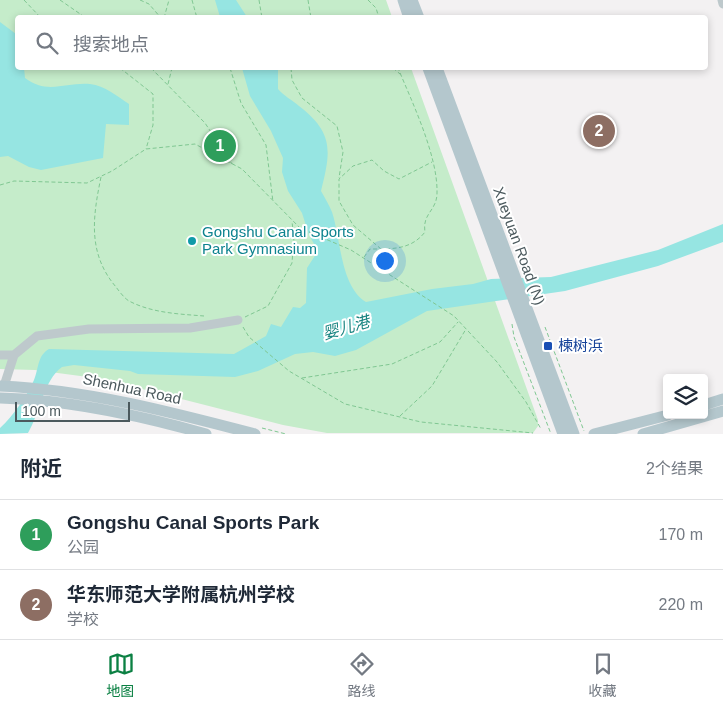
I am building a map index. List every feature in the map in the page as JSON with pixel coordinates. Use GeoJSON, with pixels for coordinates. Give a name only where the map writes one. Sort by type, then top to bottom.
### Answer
{"type":"FeatureCollection","features":[{"type":"Feature","properties":{"kind":"main road"},"geometry":{"type":"LineString","coordinates":[[403,0],[409,15]]}},
{"type":"Feature","properties":{"kind":"main road"},"geometry":{"type":"LineString","coordinates":[[412,0],[418,15]]}},
{"type":"Feature","properties":{"kind":"main road","name":"Xueyuan Road (N)"},"geometry":{"type":"LineString","coordinates":[[429,70],[508,271],[531,322],[574,434]]}},
{"type":"Feature","properties":{"kind":"main road","name":"Xueyuan Road (N)"},"geometry":{"type":"LineString","coordinates":[[438,70],[508,271],[515,304],[563,434]]}},
{"type":"Feature","properties":{"kind":"main road","name":"Shenhua Road"},"geometry":{"type":"LineString","coordinates":[[6,386],[50,395],[180,430],[206,434]]}},
{"type":"Feature","properties":{"kind":"main road","name":"Shenhua Road"},"geometry":{"type":"LineString","coordinates":[[3,398],[50,395],[148,406],[255,434]]}},
{"type":"Feature","properties":{"kind":"main road"},"geometry":{"type":"LineString","coordinates":[[708,404],[723,400]]}},
{"type":"Feature","properties":{"kind":"main road"},"geometry":{"type":"LineString","coordinates":[[643,434],[723,411]]}},
{"type":"Feature","properties":{"kind":"main road"},"geometry":{"type":"LineString","coordinates":[[594,434],[663,416]]}},
{"type":"Feature","properties":{"kind":"street"},"geometry":{"type":"LineString","coordinates":[[722,0],[723,4]]}},
{"type":"Feature","properties":{"kind":"street"},"geometry":{"type":"LineString","coordinates":[[6,386],[14,355],[37,336],[89,328],[190,328],[238,320]]}},
{"type":"Feature","properties":{"kind":"street"},"geometry":{"type":"LineString","coordinates":[[0,355],[14,355]]}},
{"type":"Feature","properties":{"kind":"path"},"geometry":{"type":"LineString","coordinates":[[24,0],[38,15]]}},
{"type":"Feature","properties":{"kind":"path"},"geometry":{"type":"LineString","coordinates":[[60,0],[82,15]]}},
{"type":"Feature","properties":{"kind":"path"},"geometry":{"type":"LineString","coordinates":[[140,0],[149,4],[159,15]]}},
{"type":"Feature","properties":{"kind":"path"},"geometry":{"type":"LineString","coordinates":[[163,15],[169,0]]}},
{"type":"Feature","properties":{"kind":"path"},"geometry":{"type":"LineString","coordinates":[[192,0],[196,15]]}},
{"type":"Feature","properties":{"kind":"path"},"geometry":{"type":"LineString","coordinates":[[259,0],[262,15]]}},
{"type":"Feature","properties":{"kind":"path"},"geometry":{"type":"LineString","coordinates":[[308,0],[310,15]]}},
{"type":"Feature","properties":{"kind":"path"},"geometry":{"type":"LineString","coordinates":[[368,0],[376,8],[378,15]]}},
{"type":"Feature","properties":{"kind":"path"},"geometry":{"type":"LineString","coordinates":[[123,70],[153,94],[153,125],[146,149]]}},
{"type":"Feature","properties":{"kind":"path"},"geometry":{"type":"LineString","coordinates":[[153,70],[205,123],[233,165]]}},
{"type":"Feature","properties":{"kind":"path"},"geometry":{"type":"LineString","coordinates":[[168,84],[172,70]]}},
{"type":"Feature","properties":{"kind":"path"},"geometry":{"type":"LineString","coordinates":[[231,70],[241,104],[266,145],[273,202]]}},
{"type":"Feature","properties":{"kind":"path"},"geometry":{"type":"LineString","coordinates":[[291,70],[292,80],[302,98],[337,126],[343,152],[339,179],[339,201],[353,225],[381,249]]}},
{"type":"Feature","properties":{"kind":"path"},"geometry":{"type":"LineString","coordinates":[[395,70],[401,75]]}},
{"type":"Feature","properties":{"kind":"path"},"geometry":{"type":"LineString","coordinates":[[363,258],[370,249],[404,247],[417,242],[425,232],[424,222],[435,206],[437,193],[432,162],[399,70]]}},
{"type":"Feature","properties":{"kind":"path"},"geometry":{"type":"LineString","coordinates":[[0,185],[14,181],[87,183],[146,149],[195,144],[242,169],[300,228],[351,250],[454,316],[497,362],[526,402],[541,429]]}},
{"type":"Feature","properties":{"kind":"path"},"geometry":{"type":"LineString","coordinates":[[339,179],[353,166],[372,160],[384,171],[399,179],[432,162]]}},
{"type":"Feature","properties":{"kind":"path"},"geometry":{"type":"LineString","coordinates":[[102,176],[93,217],[97,256],[107,277],[127,300],[162,312],[206,317]]}},
{"type":"Feature","properties":{"kind":"path"},"geometry":{"type":"LineString","coordinates":[[292,221],[294,237],[292,263],[268,306],[238,320],[249,336],[286,367],[345,404],[421,422],[532,434]]}},
{"type":"Feature","properties":{"kind":"path"},"geometry":{"type":"LineString","coordinates":[[511,319],[514,337],[551,434]]}},
{"type":"Feature","properties":{"kind":"path"},"geometry":{"type":"LineString","coordinates":[[302,378],[392,364],[440,342],[459,321]]}},
{"type":"Feature","properties":{"kind":"path"},"geometry":{"type":"LineString","coordinates":[[543,323],[586,434]]}},
{"type":"Feature","properties":{"kind":"path"},"geometry":{"type":"LineString","coordinates":[[399,416],[432,386],[466,328]]}},
{"type":"Feature","properties":{"kind":"green space"},"geometry":{"type":"Polygon","coordinates":[[[0,0],[386,0],[391,15],[15,15],[15,70],[412,70],[538,420],[538,426],[533,433],[327,433],[283,425],[103,379],[35,370],[0,369],[0,0]]]}},
{"type":"Feature","properties":{"kind":"water"},"geometry":{"type":"Polygon","coordinates":[[[215,0],[236,0],[246,15],[219,15],[215,0]]]}},
{"type":"Feature","properties":{"kind":"water"},"geometry":{"type":"Polygon","coordinates":[[[0,22],[15,33],[15,70],[24,70],[25,78],[41,86],[49,87],[81,84],[95,85],[111,92],[129,104],[129,125],[106,124],[103,158],[41,170],[29,167],[8,156],[0,157],[0,22]]]}},
{"type":"Feature","properties":{"kind":"water","name":"婴儿港"},"geometry":{"type":"Polygon","coordinates":[[[243,70],[278,70],[278,89],[319,125],[324,134],[328,154],[321,191],[332,212],[346,274],[357,295],[366,302],[432,289],[473,284],[491,279],[551,277],[658,250],[723,224],[723,242],[658,266],[565,291],[427,311],[356,350],[335,356],[313,352],[295,354],[258,371],[235,377],[138,374],[130,371],[74,365],[62,367],[50,380],[28,433],[0,434],[0,428],[15,412],[28,393],[40,359],[49,349],[234,354],[266,336],[271,324],[281,327],[293,307],[300,308],[306,303],[307,268],[318,251],[309,235],[302,213],[288,191],[282,172],[283,158],[271,131],[250,96],[243,70]]]}},
{"type":"Feature","properties":{"kind":"place","name":"华东师范大学附属杭州学校"},"geometry":{"type":"Point","coordinates":[599,131]}},
{"type":"Feature","properties":{"kind":"place","name":"Gongshu Canal Sports Park"},"geometry":{"type":"Point","coordinates":[220,146]}},
{"type":"Feature","properties":{"kind":"place","name":"Gongshu Canal Sports Park Gymnasium"},"geometry":{"type":"Point","coordinates":[192,241]}},
{"type":"Feature","properties":{"kind":"place","name":"楝树浜"},"geometry":{"type":"Point","coordinates":[548,346]}}]}
